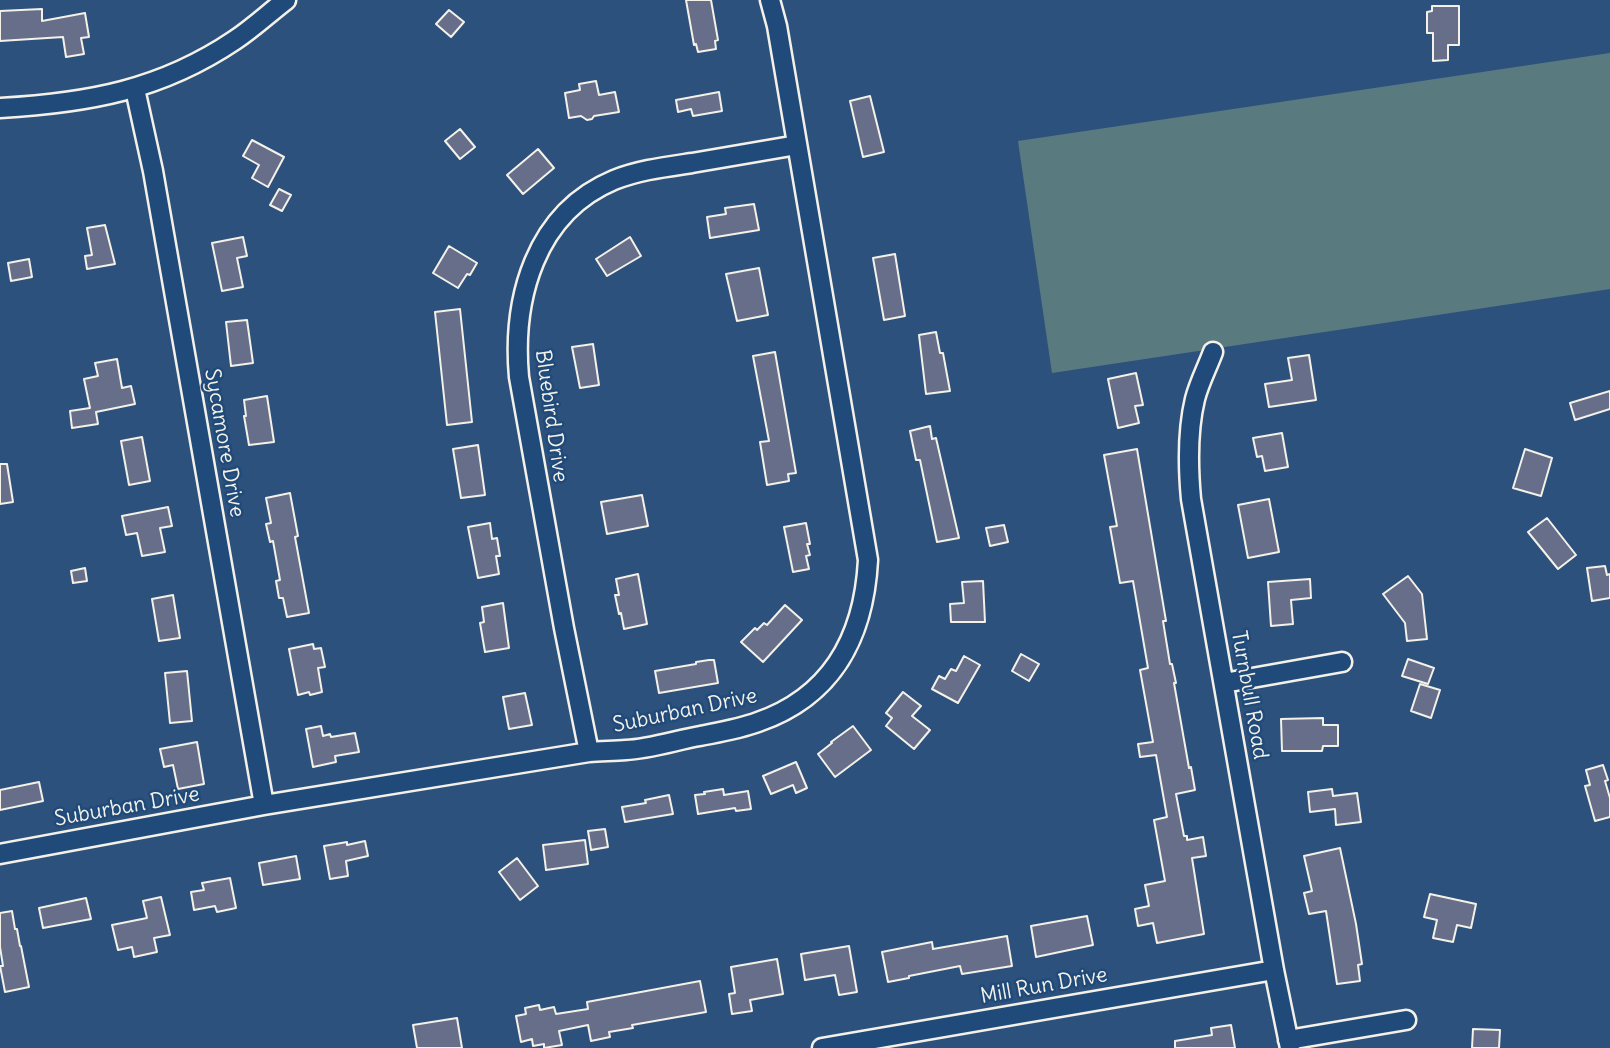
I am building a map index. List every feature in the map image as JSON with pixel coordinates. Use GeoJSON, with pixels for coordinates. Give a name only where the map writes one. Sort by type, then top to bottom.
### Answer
{"type":"FeatureCollection","features":[{"type":"Feature","properties":{"kind":"street"},"geometry":{"type":"LineString","coordinates":[[0,108],[74,102],[135,89],[175,74],[238,39],[286,0]]}},
{"type":"Feature","properties":{"kind":"street","name":"Suburban Drive"},"geometry":{"type":"LineString","coordinates":[[0,854],[264,805],[589,752],[625,751],[726,730],[760,722],[782,711],[812,691],[837,664],[851,640],[860,616],[867,587],[868,560],[777,26],[770,0]]}},
{"type":"Feature","properties":{"kind":"street","name":"Sycamore Drive"},"geometry":{"type":"LineString","coordinates":[[135,89],[156,184],[264,805]]}},
{"type":"Feature","properties":{"kind":"street","name":"Bluebird Drive"},"geometry":{"type":"LineString","coordinates":[[589,752],[519,377],[518,332],[526,282],[549,232],[571,208],[592,191],[637,172],[797,145]]}},
{"type":"Feature","properties":{"kind":"street","name":"Turnbull Road"},"geometry":{"type":"LineString","coordinates":[[1213,352],[1193,412],[1189,446],[1191,499],[1289,1044]]}},
{"type":"Feature","properties":{"kind":"street"},"geometry":{"type":"LineString","coordinates":[[1224,683],[1342,662]]}},
{"type":"Feature","properties":{"kind":"street","name":"Mill Run Drive"},"geometry":{"type":"LineString","coordinates":[[822,1048],[1274,970]]}},
{"type":"Feature","properties":{"kind":"street"},"geometry":{"type":"LineString","coordinates":[[1289,1044],[1406,1020]]}},
{"type":"Feature","properties":{"kind":"green space"},"geometry":{"type":"Polygon","coordinates":[[[1610,53],[1610,289],[1052,373],[1018,141],[1610,53]]]}},
{"type":"Feature","properties":{"kind":"building"},"geometry":{"type":"Polygon","coordinates":[[[686,0],[711,0],[718,40],[715,41],[716,49],[698,52],[696,44],[694,45],[686,0]]]}},
{"type":"Feature","properties":{"kind":"building"},"geometry":{"type":"Polygon","coordinates":[[[1432,6],[1459,6],[1459,45],[1448,45],[1448,60],[1433,61],[1433,33],[1427,33],[1427,12],[1432,11],[1432,6]]]}},
{"type":"Feature","properties":{"kind":"building"},"geometry":{"type":"Polygon","coordinates":[[[42,9],[42,21],[85,13],[89,37],[81,38],[84,54],[66,57],[63,37],[0,41],[0,11],[42,9]]]}},
{"type":"Feature","properties":{"kind":"building"},"geometry":{"type":"Polygon","coordinates":[[[449,10],[464,22],[451,37],[436,24],[449,10]]]}},
{"type":"Feature","properties":{"kind":"building"},"geometry":{"type":"Polygon","coordinates":[[[596,81],[599,95],[615,92],[619,112],[594,116],[587,120],[581,116],[569,118],[565,93],[580,90],[579,84],[596,81]]]}},
{"type":"Feature","properties":{"kind":"building"},"geometry":{"type":"Polygon","coordinates":[[[719,92],[722,111],[693,116],[691,109],[678,112],[676,100],[719,92]]]}},
{"type":"Feature","properties":{"kind":"building"},"geometry":{"type":"Polygon","coordinates":[[[870,96],[884,152],[863,157],[850,101],[870,96]]]}},
{"type":"Feature","properties":{"kind":"building"},"geometry":{"type":"Polygon","coordinates":[[[460,129],[475,147],[460,159],[445,141],[460,129]]]}},
{"type":"Feature","properties":{"kind":"building"},"geometry":{"type":"Polygon","coordinates":[[[252,140],[284,157],[268,187],[252,178],[259,165],[243,156],[252,140]]]}},
{"type":"Feature","properties":{"kind":"building"},"geometry":{"type":"Polygon","coordinates":[[[538,149],[554,168],[523,194],[507,175],[538,149]]]}},
{"type":"Feature","properties":{"kind":"building"},"geometry":{"type":"Polygon","coordinates":[[[279,189],[291,195],[282,211],[270,205],[279,189]]]}},
{"type":"Feature","properties":{"kind":"building"},"geometry":{"type":"Polygon","coordinates":[[[754,204],[759,230],[710,238],[707,217],[726,214],[725,208],[754,204]]]}},
{"type":"Feature","properties":{"kind":"building"},"geometry":{"type":"Polygon","coordinates":[[[105,225],[115,264],[87,269],[85,256],[92,255],[87,228],[105,225]]]}},
{"type":"Feature","properties":{"kind":"building"},"geometry":{"type":"Polygon","coordinates":[[[243,237],[247,256],[237,258],[243,287],[222,291],[212,243],[243,237]]]}},
{"type":"Feature","properties":{"kind":"building"},"geometry":{"type":"Polygon","coordinates":[[[630,237],[641,256],[607,276],[596,259],[630,237]]]}},
{"type":"Feature","properties":{"kind":"building"},"geometry":{"type":"Polygon","coordinates":[[[449,246],[477,263],[458,288],[433,273],[449,246]]]}},
{"type":"Feature","properties":{"kind":"building"},"geometry":{"type":"Polygon","coordinates":[[[895,254],[905,316],[884,320],[873,258],[895,254]]]}},
{"type":"Feature","properties":{"kind":"building"},"geometry":{"type":"Polygon","coordinates":[[[29,259],[32,277],[11,281],[8,263],[29,259]]]}},
{"type":"Feature","properties":{"kind":"building"},"geometry":{"type":"Polygon","coordinates":[[[759,268],[768,315],[737,321],[726,274],[759,268]]]}},
{"type":"Feature","properties":{"kind":"building"},"geometry":{"type":"Polygon","coordinates":[[[460,309],[472,422],[447,425],[435,312],[460,309]]]}},
{"type":"Feature","properties":{"kind":"building"},"geometry":{"type":"Polygon","coordinates":[[[247,320],[253,363],[231,366],[226,322],[247,320]]]}},
{"type":"Feature","properties":{"kind":"building"},"geometry":{"type":"Polygon","coordinates":[[[936,332],[950,391],[926,394],[919,335],[936,332]]]}},
{"type":"Feature","properties":{"kind":"building"},"geometry":{"type":"Polygon","coordinates":[[[593,344],[599,385],[580,388],[572,347],[593,344]]]}},
{"type":"Feature","properties":{"kind":"building"},"geometry":{"type":"Polygon","coordinates":[[[775,352],[796,473],[788,474],[789,481],[767,485],[760,442],[769,441],[753,356],[775,352]]]}},
{"type":"Feature","properties":{"kind":"building"},"geometry":{"type":"Polygon","coordinates":[[[1309,355],[1316,400],[1269,407],[1265,384],[1292,380],[1288,358],[1309,355]]]}},
{"type":"Feature","properties":{"kind":"building"},"geometry":{"type":"Polygon","coordinates":[[[117,359],[122,388],[131,386],[135,404],[96,412],[98,424],[72,428],[70,411],[90,408],[84,379],[98,376],[95,363],[117,359]]]}},
{"type":"Feature","properties":{"kind":"building"},"geometry":{"type":"Polygon","coordinates":[[[1136,373],[1143,405],[1135,406],[1139,423],[1118,428],[1108,379],[1136,373]]]}},
{"type":"Feature","properties":{"kind":"building"},"geometry":{"type":"Polygon","coordinates":[[[1610,391],[1610,409],[1575,420],[1570,403],[1610,391]]]}},
{"type":"Feature","properties":{"kind":"building"},"geometry":{"type":"Polygon","coordinates":[[[267,396],[274,442],[249,445],[244,400],[267,396]]]}},
{"type":"Feature","properties":{"kind":"building"},"geometry":{"type":"Polygon","coordinates":[[[930,426],[932,439],[936,438],[959,538],[937,542],[920,460],[916,460],[910,431],[930,426]]]}},
{"type":"Feature","properties":{"kind":"building"},"geometry":{"type":"Polygon","coordinates":[[[1282,433],[1288,467],[1265,471],[1262,456],[1257,457],[1253,438],[1282,433]]]}},
{"type":"Feature","properties":{"kind":"building"},"geometry":{"type":"Polygon","coordinates":[[[142,437],[150,481],[129,485],[121,441],[142,437]]]}},
{"type":"Feature","properties":{"kind":"building"},"geometry":{"type":"Polygon","coordinates":[[[478,445],[485,495],[461,498],[453,449],[478,445]]]}},
{"type":"Feature","properties":{"kind":"building"},"geometry":{"type":"Polygon","coordinates":[[[1137,449],[1166,621],[1163,621],[1170,664],[1176,683],[1195,790],[1176,794],[1184,836],[1187,836],[1187,840],[1203,837],[1206,856],[1192,858],[1204,934],[1157,943],[1153,923],[1138,926],[1135,909],[1149,906],[1145,885],[1165,881],[1154,820],[1167,817],[1156,755],[1140,757],[1138,744],[1153,742],[1140,670],[1148,668],[1133,581],[1120,583],[1110,527],[1117,526],[1104,455],[1137,449]]]}},
{"type":"Feature","properties":{"kind":"building"},"geometry":{"type":"Polygon","coordinates":[[[1525,449],[1552,458],[1541,496],[1513,488],[1525,449]]]}},
{"type":"Feature","properties":{"kind":"building"},"geometry":{"type":"Polygon","coordinates":[[[0,464],[7,464],[13,502],[0,504],[0,464]]]}},
{"type":"Feature","properties":{"kind":"building"},"geometry":{"type":"Polygon","coordinates":[[[290,493],[309,613],[287,617],[276,581],[280,580],[273,541],[270,542],[266,524],[271,523],[266,498],[290,493]]]}},
{"type":"Feature","properties":{"kind":"building"},"geometry":{"type":"Polygon","coordinates":[[[642,495],[648,526],[607,534],[601,502],[642,495]]]}},
{"type":"Feature","properties":{"kind":"building"},"geometry":{"type":"Polygon","coordinates":[[[1269,499],[1279,552],[1248,558],[1238,505],[1269,499]]]}},
{"type":"Feature","properties":{"kind":"building"},"geometry":{"type":"Polygon","coordinates":[[[168,507],[172,526],[160,528],[165,552],[142,556],[137,533],[126,535],[122,516],[168,507]]]}},
{"type":"Feature","properties":{"kind":"building"},"geometry":{"type":"Polygon","coordinates":[[[1547,518],[1576,555],[1558,569],[1528,532],[1547,518]]]}},
{"type":"Feature","properties":{"kind":"building"},"geometry":{"type":"Polygon","coordinates":[[[490,523],[492,539],[497,538],[499,574],[478,578],[468,527],[490,523]]]}},
{"type":"Feature","properties":{"kind":"building"},"geometry":{"type":"Polygon","coordinates":[[[806,523],[810,544],[807,544],[810,555],[806,556],[809,569],[793,572],[784,527],[806,523]]]}},
{"type":"Feature","properties":{"kind":"building"},"geometry":{"type":"Polygon","coordinates":[[[1004,525],[1008,542],[990,546],[986,528],[1004,525]]]}},
{"type":"Feature","properties":{"kind":"building"},"geometry":{"type":"Polygon","coordinates":[[[1605,566],[1607,575],[1610,574],[1610,598],[1592,601],[1587,568],[1605,566]]]}},
{"type":"Feature","properties":{"kind":"building"},"geometry":{"type":"Polygon","coordinates":[[[85,568],[87,581],[73,583],[71,571],[85,568]]]}},
{"type":"Feature","properties":{"kind":"building"},"geometry":{"type":"Polygon","coordinates":[[[638,574],[647,624],[624,629],[615,595],[619,595],[616,579],[638,574]]]}},
{"type":"Feature","properties":{"kind":"building"},"geometry":{"type":"Polygon","coordinates":[[[1408,576],[1422,594],[1427,639],[1407,641],[1405,623],[1383,594],[1408,576]]]}},
{"type":"Feature","properties":{"kind":"building"},"geometry":{"type":"Polygon","coordinates":[[[1310,579],[1311,598],[1291,600],[1293,624],[1271,626],[1268,582],[1310,579]]]}},
{"type":"Feature","properties":{"kind":"building"},"geometry":{"type":"Polygon","coordinates":[[[983,581],[985,622],[951,622],[950,604],[964,603],[962,582],[983,581]]]}},
{"type":"Feature","properties":{"kind":"building"},"geometry":{"type":"Polygon","coordinates":[[[173,595],[180,638],[159,641],[152,599],[173,595]]]}},
{"type":"Feature","properties":{"kind":"building"},"geometry":{"type":"Polygon","coordinates":[[[503,603],[509,648],[485,652],[480,623],[484,622],[482,607],[503,603]]]}},
{"type":"Feature","properties":{"kind":"building"},"geometry":{"type":"Polygon","coordinates":[[[785,605],[802,620],[763,662],[741,642],[755,628],[757,630],[764,623],[767,625],[785,605]]]}},
{"type":"Feature","properties":{"kind":"building"},"geometry":{"type":"Polygon","coordinates":[[[313,644],[314,649],[321,648],[325,667],[318,668],[322,692],[298,695],[289,649],[313,644]]]}},
{"type":"Feature","properties":{"kind":"building"},"geometry":{"type":"Polygon","coordinates":[[[1021,654],[1039,664],[1029,681],[1012,671],[1021,654]]]}},
{"type":"Feature","properties":{"kind":"building"},"geometry":{"type":"Polygon","coordinates":[[[964,656],[980,665],[958,703],[932,689],[939,676],[945,679],[951,669],[956,671],[964,656]]]}},
{"type":"Feature","properties":{"kind":"building"},"geometry":{"type":"Polygon","coordinates":[[[1408,659],[1434,668],[1428,684],[1402,676],[1408,659]]]}},
{"type":"Feature","properties":{"kind":"building"},"geometry":{"type":"Polygon","coordinates":[[[714,660],[718,683],[659,693],[655,671],[714,660]]]}},
{"type":"Feature","properties":{"kind":"building"},"geometry":{"type":"Polygon","coordinates":[[[187,671],[192,721],[170,723],[165,673],[187,671]]]}},
{"type":"Feature","properties":{"kind":"building"},"geometry":{"type":"Polygon","coordinates":[[[1420,684],[1440,690],[1431,718],[1411,711],[1420,684]]]}},
{"type":"Feature","properties":{"kind":"building"},"geometry":{"type":"Polygon","coordinates":[[[903,692],[921,706],[912,716],[930,730],[914,749],[886,726],[892,718],[886,713],[903,692]]]}},
{"type":"Feature","properties":{"kind":"building"},"geometry":{"type":"Polygon","coordinates":[[[525,693],[532,725],[509,729],[503,697],[525,693]]]}},
{"type":"Feature","properties":{"kind":"building"},"geometry":{"type":"Polygon","coordinates":[[[1323,718],[1323,725],[1338,725],[1338,746],[1323,746],[1322,751],[1282,751],[1281,719],[1323,718]]]}},
{"type":"Feature","properties":{"kind":"building"},"geometry":{"type":"Polygon","coordinates":[[[321,726],[323,736],[355,733],[359,752],[335,756],[336,762],[313,767],[306,729],[321,726]]]}},
{"type":"Feature","properties":{"kind":"building"},"geometry":{"type":"Polygon","coordinates":[[[853,726],[871,750],[835,777],[818,754],[853,726]]]}},
{"type":"Feature","properties":{"kind":"building"},"geometry":{"type":"Polygon","coordinates":[[[197,742],[204,784],[178,789],[173,765],[164,767],[160,749],[197,742]]]}},
{"type":"Feature","properties":{"kind":"building"},"geometry":{"type":"Polygon","coordinates":[[[796,762],[807,788],[796,793],[793,785],[771,794],[763,776],[796,762]]]}},
{"type":"Feature","properties":{"kind":"building"},"geometry":{"type":"Polygon","coordinates":[[[1603,765],[1608,780],[1605,781],[1610,798],[1610,817],[1595,821],[1585,786],[1590,785],[1586,770],[1603,765]]]}},
{"type":"Feature","properties":{"kind":"building"},"geometry":{"type":"Polygon","coordinates":[[[39,782],[43,801],[0,810],[0,790],[39,782]]]}},
{"type":"Feature","properties":{"kind":"building"},"geometry":{"type":"Polygon","coordinates":[[[723,789],[724,795],[748,791],[751,809],[736,811],[735,808],[698,814],[695,795],[723,789]]]}},
{"type":"Feature","properties":{"kind":"building"},"geometry":{"type":"Polygon","coordinates":[[[1332,789],[1333,796],[1357,793],[1361,822],[1336,825],[1335,809],[1310,812],[1308,792],[1332,789]]]}},
{"type":"Feature","properties":{"kind":"building"},"geometry":{"type":"Polygon","coordinates":[[[669,795],[673,814],[625,822],[622,807],[669,795]]]}},
{"type":"Feature","properties":{"kind":"building"},"geometry":{"type":"Polygon","coordinates":[[[605,829],[608,847],[591,850],[588,831],[605,829]]]}},
{"type":"Feature","properties":{"kind":"building"},"geometry":{"type":"Polygon","coordinates":[[[585,840],[588,864],[546,870],[543,845],[585,840]]]}},
{"type":"Feature","properties":{"kind":"building"},"geometry":{"type":"Polygon","coordinates":[[[365,841],[368,856],[346,861],[348,876],[330,879],[324,846],[365,841]]]}},
{"type":"Feature","properties":{"kind":"building"},"geometry":{"type":"Polygon","coordinates":[[[1340,848],[1362,964],[1358,965],[1360,981],[1337,984],[1326,911],[1309,914],[1304,893],[1312,891],[1304,856],[1340,848]]]}},
{"type":"Feature","properties":{"kind":"building"},"geometry":{"type":"Polygon","coordinates":[[[296,856],[300,879],[263,885],[259,863],[296,856]]]}},
{"type":"Feature","properties":{"kind":"building"},"geometry":{"type":"Polygon","coordinates":[[[517,858],[538,886],[520,900],[499,872],[517,858]]]}},
{"type":"Feature","properties":{"kind":"building"},"geometry":{"type":"Polygon","coordinates":[[[230,878],[236,908],[217,912],[215,906],[194,910],[191,892],[204,890],[202,883],[230,878]]]}},
{"type":"Feature","properties":{"kind":"building"},"geometry":{"type":"Polygon","coordinates":[[[1430,894],[1476,904],[1471,928],[1457,925],[1453,942],[1433,938],[1437,920],[1424,917],[1430,894]]]}},
{"type":"Feature","properties":{"kind":"building"},"geometry":{"type":"Polygon","coordinates":[[[161,897],[170,935],[154,938],[157,952],[134,957],[132,947],[118,950],[112,925],[147,918],[143,901],[161,897]]]}},
{"type":"Feature","properties":{"kind":"building"},"geometry":{"type":"Polygon","coordinates":[[[86,898],[91,919],[43,928],[39,908],[86,898]]]}},
{"type":"Feature","properties":{"kind":"building"},"geometry":{"type":"Polygon","coordinates":[[[12,911],[29,987],[5,992],[0,966],[3,966],[0,913],[12,911]]]}},
{"type":"Feature","properties":{"kind":"building"},"geometry":{"type":"Polygon","coordinates":[[[1087,916],[1093,945],[1036,957],[1031,926],[1087,916]]]}},
{"type":"Feature","properties":{"kind":"building"},"geometry":{"type":"Polygon","coordinates":[[[1007,936],[1012,966],[962,974],[960,966],[888,982],[882,952],[932,942],[933,949],[1007,936]]]}},
{"type":"Feature","properties":{"kind":"building"},"geometry":{"type":"Polygon","coordinates":[[[849,946],[857,992],[839,995],[835,975],[805,980],[801,954],[849,946]]]}},
{"type":"Feature","properties":{"kind":"building"},"geometry":{"type":"Polygon","coordinates":[[[777,959],[783,994],[750,1000],[752,1011],[732,1014],[729,994],[735,993],[731,967],[777,959]]]}},
{"type":"Feature","properties":{"kind":"building"},"geometry":{"type":"Polygon","coordinates":[[[700,981],[706,1012],[632,1025],[633,1028],[609,1032],[610,1037],[591,1041],[588,1025],[559,1031],[562,1045],[544,1048],[544,1044],[533,1046],[532,1039],[521,1042],[516,1016],[526,1014],[525,1008],[539,1005],[540,1010],[554,1007],[556,1014],[588,1009],[587,1002],[700,981]]]}},
{"type":"Feature","properties":{"kind":"building"},"geometry":{"type":"Polygon","coordinates":[[[457,1018],[462,1048],[417,1048],[413,1025],[457,1018]]]}},
{"type":"Feature","properties":{"kind":"building"},"geometry":{"type":"Polygon","coordinates":[[[1231,1025],[1235,1048],[1175,1048],[1175,1041],[1212,1035],[1211,1028],[1231,1025]]]}},
{"type":"Feature","properties":{"kind":"building"},"geometry":{"type":"Polygon","coordinates":[[[1473,1029],[1500,1030],[1499,1048],[1472,1048],[1473,1029]]]}}]}
